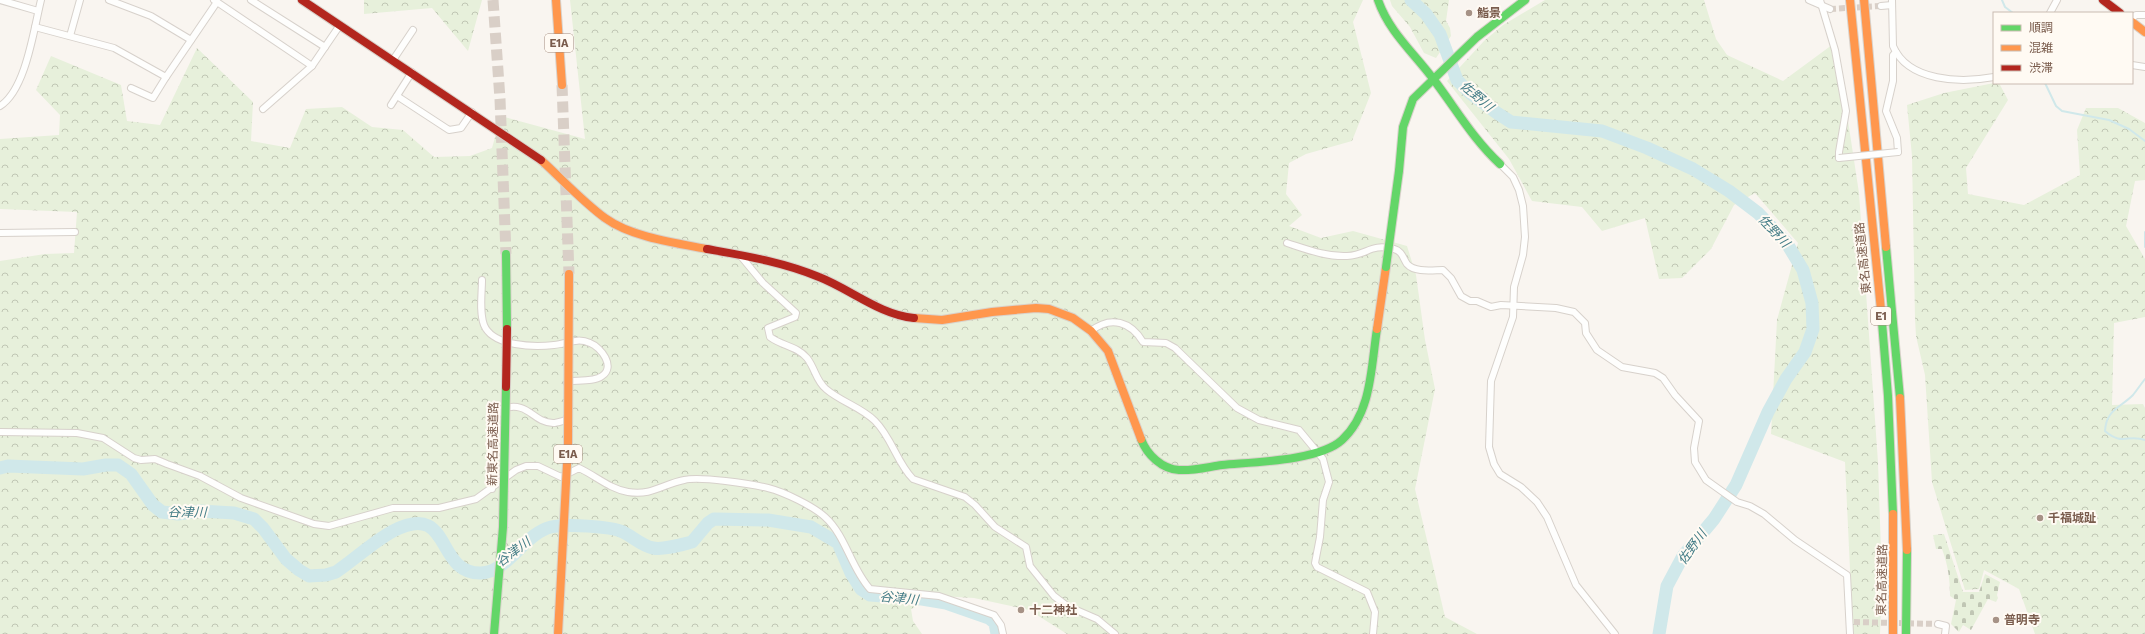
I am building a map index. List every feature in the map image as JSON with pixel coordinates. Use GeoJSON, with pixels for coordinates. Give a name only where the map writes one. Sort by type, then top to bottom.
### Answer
{"type":"FeatureCollection","features":[{"type":"Feature","properties":{"kind":"main road"},"geometry":{"type":"LineString","coordinates":[[302,0],[533,153],[605,218],[625,229],[673,243],[780,262],[800,269],[884,309],[906,317],[942,320],[1020,308],[1049,309],[1072,318],[1092,331],[1108,350],[1145,449],[1153,459],[1163,465],[1179,470],[1318,453],[1342,440],[1354,425],[1366,401],[1399,171],[1403,122],[1411,102],[1433,78],[1467,46],[1525,0]]}},
{"type":"Feature","properties":{"kind":"main road","name":"E1A"},"geometry":{"type":"LineString","coordinates":[[556,0],[562,85]]}},
{"type":"Feature","properties":{"kind":"main road"},"geometry":{"type":"LineString","coordinates":[[1378,0],[1385,19],[1433,78],[1486,152],[1500,164]]}},
{"type":"Feature","properties":{"kind":"main road","name":"東名高速道路"},"geometry":{"type":"LineString","coordinates":[[1850,0],[1888,406],[1894,545],[1893,634]]}},
{"type":"Feature","properties":{"kind":"main road","name":"E1"},"geometry":{"type":"LineString","coordinates":[[1864,0],[1904,426],[1908,521],[1906,634]]}},
{"type":"Feature","properties":{"kind":"main road"},"geometry":{"type":"LineString","coordinates":[[2103,0],[2119,12]]}},
{"type":"Feature","properties":{"kind":"main road"},"geometry":{"type":"LineString","coordinates":[[2133,23],[2145,32]]}},
{"type":"Feature","properties":{"kind":"main road","name":"新東名高速道路"},"geometry":{"type":"LineString","coordinates":[[494,634],[503,527],[506,254]]}},
{"type":"Feature","properties":{"kind":"main road","name":"E1A"},"geometry":{"type":"LineString","coordinates":[[558,634],[568,445],[569,274]]}},
{"type":"Feature","properties":{"kind":"street"},"geometry":{"type":"LineString","coordinates":[[0,0],[38,11]]}},
{"type":"Feature","properties":{"kind":"street"},"geometry":{"type":"LineString","coordinates":[[0,106],[16,88],[35,27],[41,0]]}},
{"type":"Feature","properties":{"kind":"street"},"geometry":{"type":"LineString","coordinates":[[70,36],[80,0]]}},
{"type":"Feature","properties":{"kind":"street"},"geometry":{"type":"LineString","coordinates":[[109,0],[151,16],[191,40]]}},
{"type":"Feature","properties":{"kind":"street"},"geometry":{"type":"LineString","coordinates":[[250,0],[324,47]]}},
{"type":"Feature","properties":{"kind":"street"},"geometry":{"type":"LineString","coordinates":[[1809,0],[1821,2],[1830,8]]}},
{"type":"Feature","properties":{"kind":"street"},"geometry":{"type":"LineString","coordinates":[[2051,12],[2057,0]]}},
{"type":"Feature","properties":{"kind":"street"},"geometry":{"type":"LineString","coordinates":[[132,88],[153,98],[215,1],[312,66]]}},
{"type":"Feature","properties":{"kind":"street"},"geometry":{"type":"LineString","coordinates":[[1821,2],[1835,50],[1846,111],[1839,158],[1898,152],[1897,138],[1886,111],[1893,81],[1893,55],[1896,52]]}},
{"type":"Feature","properties":{"kind":"street"},"geometry":{"type":"LineString","coordinates":[[1881,6],[1892,3],[1893,46],[1896,52],[1909,67],[1924,74],[1964,81],[1993,77]]}},
{"type":"Feature","properties":{"kind":"street"},"geometry":{"type":"LineString","coordinates":[[2133,17],[2136,15],[2145,15]]}},
{"type":"Feature","properties":{"kind":"street"},"geometry":{"type":"LineString","coordinates":[[263,109],[312,66],[340,25]]}},
{"type":"Feature","properties":{"kind":"street"},"geometry":{"type":"LineString","coordinates":[[35,27],[114,48],[166,77]]}},
{"type":"Feature","properties":{"kind":"street"},"geometry":{"type":"LineString","coordinates":[[393,60],[413,30]]}},
{"type":"Feature","properties":{"kind":"street"},"geometry":{"type":"LineString","coordinates":[[2133,65],[2145,67]]}},
{"type":"Feature","properties":{"kind":"street"},"geometry":{"type":"LineString","coordinates":[[391,105],[412,72]]}},
{"type":"Feature","properties":{"kind":"street"},"geometry":{"type":"LineString","coordinates":[[397,96],[449,130],[461,128],[472,112]]}},
{"type":"Feature","properties":{"kind":"street"},"geometry":{"type":"LineString","coordinates":[[1500,164],[1513,177],[1523,206],[1525,237],[1523,255],[1514,287],[1514,306],[1511,323],[1491,381],[1490,447],[1494,464],[1500,474],[1521,487],[1537,502],[1547,517],[1576,585],[1616,634]]}},
{"type":"Feature","properties":{"kind":"street"},"geometry":{"type":"LineString","coordinates":[[0,233],[75,232]]}},
{"type":"Feature","properties":{"kind":"street"},"geometry":{"type":"LineString","coordinates":[[1287,243],[1316,253],[1347,256],[1367,251],[1377,245],[1396,249],[1403,255],[1408,265],[1417,270],[1443,270],[1465,299],[1477,301],[1491,307],[1501,305],[1556,308],[1574,312],[1584,323],[1586,333],[1597,350],[1622,367],[1654,373],[1663,378],[1682,403],[1699,421],[1694,448],[1695,462],[1706,480],[1737,502],[1750,506],[1764,514],[1794,540],[1847,575],[1852,621],[1850,634]]}},
{"type":"Feature","properties":{"kind":"street"},"geometry":{"type":"LineString","coordinates":[[739,254],[763,283],[796,313],[795,317],[768,328],[770,337],[801,352],[808,359],[818,380],[826,389],[845,402],[860,409],[874,420],[888,438],[907,473],[913,479],[965,498],[975,505],[995,527],[1026,546],[1030,566],[1054,596],[1067,606],[1097,619],[1115,634]]}},
{"type":"Feature","properties":{"kind":"street"},"geometry":{"type":"LineString","coordinates":[[482,280],[482,314],[484,326],[498,339],[517,345],[555,345],[579,339],[591,343],[608,361],[608,370],[603,376],[596,379],[569,381],[565,384],[564,392],[569,414],[566,420],[554,423],[541,420],[522,407],[511,406],[501,409],[492,424],[492,489]]}},
{"type":"Feature","properties":{"kind":"street"},"geometry":{"type":"LineString","coordinates":[[1092,331],[1098,326],[1112,321],[1126,324],[1135,330],[1143,342],[1166,343],[1237,408],[1259,420],[1299,430],[1323,459],[1329,482],[1323,500],[1320,537],[1315,563],[1317,567],[1367,592],[1375,612],[1373,634]]}},
{"type":"Feature","properties":{"kind":"street"},"geometry":{"type":"LineString","coordinates":[[0,432],[77,433],[103,438],[134,458],[141,460],[155,459],[200,476],[247,500],[314,524],[329,526],[393,508],[439,508],[476,499],[492,489],[516,470],[526,466],[538,466],[561,477],[579,468],[603,483],[629,492],[656,491],[682,480],[696,478],[769,488],[812,508],[826,518],[840,536],[855,569],[870,590],[940,596],[994,615],[1001,625],[1003,634]]}},
{"type":"Feature","properties":{"kind":"street"},"geometry":{"type":"LineString","coordinates":[[1938,624],[1946,626],[1946,634]]}},
{"type":"Feature","properties":{"kind":"green space"},"geometry":{"type":"Polygon","coordinates":[[[364,0],[482,0],[468,51],[432,8],[364,14],[364,0]]]}},
{"type":"Feature","properties":{"kind":"green space"},"geometry":{"type":"Polygon","coordinates":[[[570,0],[1363,0],[1353,22],[1371,93],[1352,141],[1306,154],[1289,163],[1286,194],[1302,215],[1289,226],[1321,238],[1353,231],[1407,246],[1416,275],[1425,340],[1435,389],[1415,489],[1445,617],[1477,634],[1067,634],[1029,610],[974,598],[940,596],[911,609],[913,621],[922,634],[0,634],[0,261],[45,254],[74,253],[77,212],[0,209],[0,139],[59,135],[60,115],[36,90],[51,56],[121,85],[127,121],[160,125],[197,48],[253,102],[251,141],[290,148],[306,109],[342,107],[372,127],[403,130],[434,157],[470,156],[492,148],[501,116],[585,139],[570,0]]]}},
{"type":"Feature","properties":{"kind":"green space"},"geometry":{"type":"Polygon","coordinates":[[[1390,0],[1449,0],[1446,21],[1450,28],[1451,36],[1436,58],[1424,53],[1410,27],[1392,6],[1390,0]]]}},
{"type":"Feature","properties":{"kind":"green space"},"geometry":{"type":"Polygon","coordinates":[[[1545,0],[1704,0],[1716,39],[1727,55],[1783,81],[1836,42],[1859,193],[1878,462],[1882,581],[1880,634],[1853,634],[1845,462],[1771,434],[1777,320],[1798,243],[1755,193],[1734,205],[1711,249],[1682,278],[1659,279],[1645,218],[1602,231],[1582,207],[1532,201],[1509,159],[1447,81],[1484,41],[1503,25],[1545,0]]]}},
{"type":"Feature","properties":{"kind":"green space"},"geometry":{"type":"Polygon","coordinates":[[[1993,83],[2000,84],[2008,100],[1966,168],[1968,194],[2024,205],[2080,175],[2077,130],[2086,108],[2118,108],[2145,123],[2145,180],[2135,181],[2126,226],[2145,259],[2145,317],[2114,323],[2112,405],[2143,404],[2145,408],[2145,634],[2035,634],[2019,589],[1984,570],[1979,589],[1965,590],[1932,482],[1925,375],[1916,336],[1915,319],[1912,156],[1907,105],[1944,93],[1993,83]]]}},
{"type":"Feature","properties":{"kind":"green space"},"geometry":{"type":"Polygon","coordinates":[[[1944,534],[1963,592],[1979,592],[1985,574],[2000,582],[1996,602],[1988,599],[1971,630],[1963,625],[1959,632],[1951,624],[1956,600],[1950,596],[1946,561],[1942,549],[1936,549],[1933,535],[1944,534]]]}},
{"type":"Feature","properties":{"kind":"waterway","name":"佐野川"},"geometry":{"type":"LineString","coordinates":[[1411,0],[1426,14],[1440,34],[1457,80],[1470,93],[1497,113],[1511,122],[1602,131],[1647,148],[1693,169],[1729,191],[1758,213],[1786,242],[1803,270],[1812,303],[1813,329],[1805,352],[1786,379],[1768,412],[1736,485],[1714,519],[1683,556],[1667,586],[1659,634]]}},
{"type":"Feature","properties":{"kind":"waterway"},"geometry":{"type":"LineString","coordinates":[[2002,0],[2005,7],[2012,12]]}},
{"type":"Feature","properties":{"kind":"waterway"},"geometry":{"type":"LineString","coordinates":[[2045,84],[2056,106],[2062,111],[2109,120],[2129,129],[2145,141]]}},
{"type":"Feature","properties":{"kind":"waterway"},"geometry":{"type":"LineString","coordinates":[[2145,232],[2145,247]]}},
{"type":"Feature","properties":{"kind":"waterway"},"geometry":{"type":"LineString","coordinates":[[2145,379],[2133,395],[2114,410],[2108,418],[2105,431],[2116,438],[2134,438],[2145,440]]}},
{"type":"Feature","properties":{"kind":"waterway","name":"谷津川"},"geometry":{"type":"LineString","coordinates":[[0,468],[8,466],[83,469],[106,465],[118,465],[131,474],[153,505],[162,512],[178,514],[200,511],[234,513],[254,519],[263,528],[286,559],[309,576],[326,575],[336,572],[386,535],[412,524],[425,525],[435,531],[456,562],[466,570],[481,573],[491,571],[500,566],[542,531],[558,526],[588,526],[617,530],[653,548],[672,547],[692,542],[708,523],[714,519],[768,520],[811,527],[838,543],[851,573],[861,589],[870,595],[922,599],[946,603],[989,618],[995,623],[997,634]]}},
{"type":"Feature","properties":{"kind":"tunnel"},"geometry":{"type":"LineString","coordinates":[[493,0],[500,99],[506,254]]}},
{"type":"Feature","properties":{"kind":"tunnel"},"geometry":{"type":"LineString","coordinates":[[1830,9],[1881,6]]}},
{"type":"Feature","properties":{"kind":"tunnel"},"geometry":{"type":"LineString","coordinates":[[562,85],[569,274]]}},
{"type":"Feature","properties":{"kind":"tunnel"},"geometry":{"type":"LineString","coordinates":[[1854,622],[1938,624]]}},
{"type":"Feature","properties":{"kind":"traffic: fast"},"geometry":{"type":"LineString","coordinates":[[1378,0],[1383,12],[1395,32],[1434,80],[1473,134],[1500,164]]}},
{"type":"Feature","properties":{"kind":"traffic: fast"},"geometry":{"type":"LineString","coordinates":[[1399,171],[1403,127],[1413,99],[1477,37],[1525,0]]}},
{"type":"Feature","properties":{"kind":"traffic: fast"},"geometry":{"type":"LineString","coordinates":[[1386,267],[1399,171]]}},
{"type":"Feature","properties":{"kind":"traffic: fast"},"geometry":{"type":"LineString","coordinates":[[1886,247],[1900,398]]}},
{"type":"Feature","properties":{"kind":"traffic: fast"},"geometry":{"type":"LineString","coordinates":[[506,254],[507,329]]}},
{"type":"Feature","properties":{"kind":"traffic: fast"},"geometry":{"type":"LineString","coordinates":[[1881,310],[1888,396],[1893,514]]}},
{"type":"Feature","properties":{"kind":"traffic: fast"},"geometry":{"type":"LineString","coordinates":[[1141,439],[1151,456],[1161,464],[1179,470],[1285,459],[1318,452],[1332,447],[1342,440],[1352,429],[1365,403],[1377,329]]}},
{"type":"Feature","properties":{"kind":"traffic: fast"},"geometry":{"type":"LineString","coordinates":[[494,634],[503,527],[506,387]]}},
{"type":"Feature","properties":{"kind":"traffic: fast"},"geometry":{"type":"LineString","coordinates":[[1906,634],[1907,550]]}},
{"type":"Feature","properties":{"kind":"traffic: slow"},"geometry":{"type":"LineString","coordinates":[[556,0],[562,85]]}},
{"type":"Feature","properties":{"kind":"traffic: slow"},"geometry":{"type":"LineString","coordinates":[[1850,0],[1881,310]]}},
{"type":"Feature","properties":{"kind":"traffic: slow"},"geometry":{"type":"LineString","coordinates":[[1864,0],[1886,247]]}},
{"type":"Feature","properties":{"kind":"traffic: slow"},"geometry":{"type":"LineString","coordinates":[[2133,23],[2145,32]]}},
{"type":"Feature","properties":{"kind":"traffic: slow"},"geometry":{"type":"LineString","coordinates":[[541,160],[588,204],[616,225],[640,235],[707,249]]}},
{"type":"Feature","properties":{"kind":"traffic: slow"},"geometry":{"type":"LineString","coordinates":[[1377,329],[1386,267]]}},
{"type":"Feature","properties":{"kind":"traffic: slow"},"geometry":{"type":"LineString","coordinates":[[558,634],[568,445],[569,274]]}},
{"type":"Feature","properties":{"kind":"traffic: slow"},"geometry":{"type":"LineString","coordinates":[[914,318],[942,320],[992,312],[1036,308],[1049,309],[1073,318],[1091,331],[1108,351],[1141,439]]}},
{"type":"Feature","properties":{"kind":"traffic: slow"},"geometry":{"type":"LineString","coordinates":[[1900,398],[1907,550]]}},
{"type":"Feature","properties":{"kind":"traffic: slow"},"geometry":{"type":"LineString","coordinates":[[1893,514],[1893,634]]}},
{"type":"Feature","properties":{"kind":"traffic: jam"},"geometry":{"type":"LineString","coordinates":[[302,0],[541,160]]}},
{"type":"Feature","properties":{"kind":"traffic: jam"},"geometry":{"type":"LineString","coordinates":[[2103,0],[2119,12]]}},
{"type":"Feature","properties":{"kind":"traffic: jam"},"geometry":{"type":"LineString","coordinates":[[707,249],[792,267],[831,282],[877,307],[901,316],[914,318]]}},
{"type":"Feature","properties":{"kind":"traffic: jam"},"geometry":{"type":"LineString","coordinates":[[506,387],[507,329]]}},
{"type":"Feature","properties":{"kind":"place","name":"鮨景"},"geometry":{"type":"Point","coordinates":[1469,13]}},
{"type":"Feature","properties":{"kind":"place","name":"千福城趾"},"geometry":{"type":"Point","coordinates":[2040,518]}},
{"type":"Feature","properties":{"kind":"place","name":"十二神社"},"geometry":{"type":"Point","coordinates":[1021,610]}},
{"type":"Feature","properties":{"kind":"place","name":"普明寺"},"geometry":{"type":"Point","coordinates":[1996,620]}}]}
